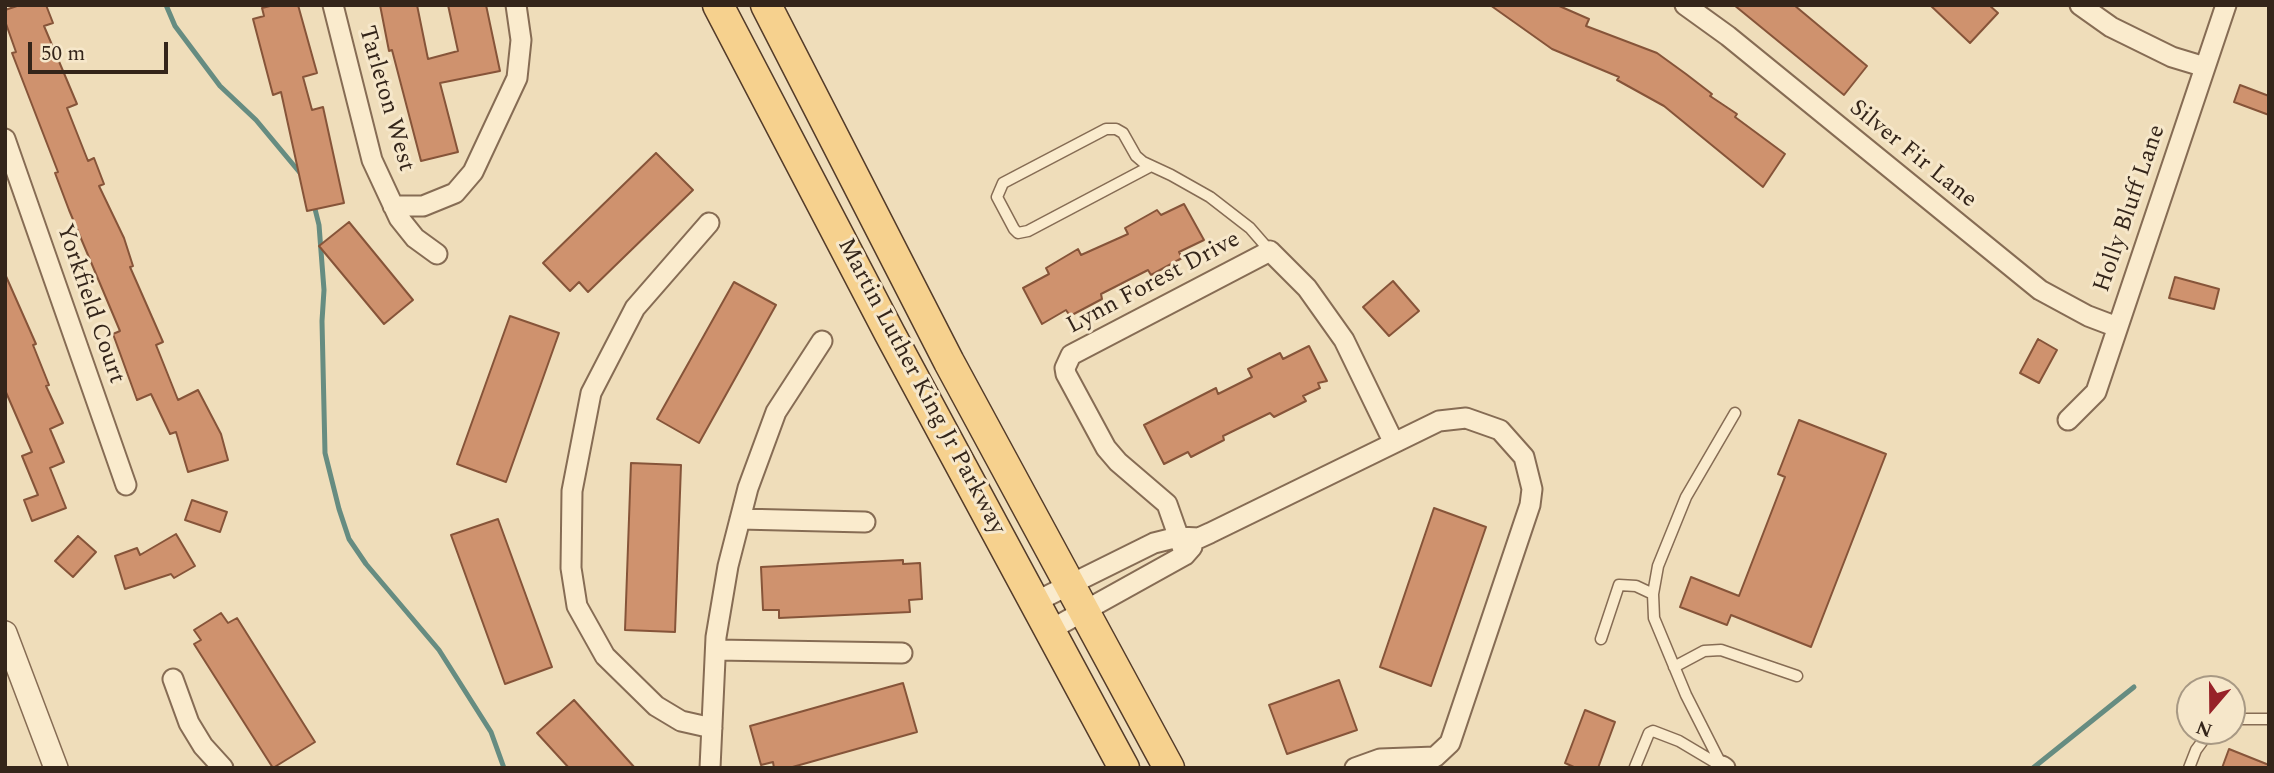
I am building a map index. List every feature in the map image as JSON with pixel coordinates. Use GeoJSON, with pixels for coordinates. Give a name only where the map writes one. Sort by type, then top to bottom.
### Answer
{"type":"FeatureCollection","features":[{"type":"Feature","properties":{"kind":"main road","name":"Martin Luther King Jr Parkway"},"geometry":{"type":"LineString","coordinates":[[718,5],[1124,768]]}},
{"type":"Feature","properties":{"kind":"main road","name":"Martin Luther King Jr Parkway"},"geometry":{"type":"LineString","coordinates":[[766,5],[949,362],[1169,768]]}},
{"type":"Feature","properties":{"kind":"street","name":"Tarleton West"},"geometry":{"type":"LineString","coordinates":[[333,5],[372,160],[393,206],[415,238],[437,254]]}},
{"type":"Feature","properties":{"kind":"street","name":"Tarleton West"},"geometry":{"type":"LineString","coordinates":[[393,206],[423,206],[455,193],[473,172],[517,78],[521,40],[516,5]]}},
{"type":"Feature","properties":{"kind":"street","name":"Silver Fir Lane"},"geometry":{"type":"LineString","coordinates":[[1685,5],[1728,36],[2040,290],[2088,317],[2117,327]]}},
{"type":"Feature","properties":{"kind":"street"},"geometry":{"type":"LineString","coordinates":[[2080,5],[2111,27],[2172,58],[2205,67]]}},
{"type":"Feature","properties":{"kind":"street","name":"Holly Bluff Lane"},"geometry":{"type":"LineString","coordinates":[[2068,420],[2096,392],[2226,5]]}},
{"type":"Feature","properties":{"kind":"street","name":"Yorkfield Court"},"geometry":{"type":"LineString","coordinates":[[5,139],[126,485]]}},
{"type":"Feature","properties":{"kind":"street"},"geometry":{"type":"LineString","coordinates":[[709,223],[635,309],[592,393],[572,491],[571,568],[577,606],[605,656],[656,706],[681,721],[712,729]]}},
{"type":"Feature","properties":{"kind":"street","name":"Lynn Forest Drive"},"geometry":{"type":"LineString","coordinates":[[1182,546],[1167,504],[1118,462],[1106,448],[1066,374],[1067,362],[1071,355],[1270,251],[1307,288],[1344,340],[1393,441]]}},
{"type":"Feature","properties":{"kind":"street"},"geometry":{"type":"LineString","coordinates":[[710,768],[716,650],[728,566],[748,488],[776,412],[822,341]]}},
{"type":"Feature","properties":{"kind":"street"},"geometry":{"type":"LineString","coordinates":[[1050,630],[1182,546],[1393,441],[1452,418],[1483,423],[1500,430],[1524,457],[1532,489],[1530,505],[1450,743],[1436,757],[1380,759],[1355,768]]}},
{"type":"Feature","properties":{"kind":"street"},"geometry":{"type":"LineString","coordinates":[[740,519],[866,522]]}},
{"type":"Feature","properties":{"kind":"street"},"geometry":{"type":"LineString","coordinates":[[1035,602],[1154,543],[1182,546]]}},
{"type":"Feature","properties":{"kind":"street"},"geometry":{"type":"LineString","coordinates":[[5,633],[56,768]]}},
{"type":"Feature","properties":{"kind":"street"},"geometry":{"type":"LineString","coordinates":[[716,650],[902,653]]}},
{"type":"Feature","properties":{"kind":"street"},"geometry":{"type":"LineString","coordinates":[[173,678],[189,723],[203,746],[223,768]]}},
{"type":"Feature","properties":{"kind":"lane"},"geometry":{"type":"LineString","coordinates":[[1150,166],[1028,231],[1018,233],[1014,229],[998,197],[1003,183],[1106,129],[1123,133],[1136,156],[1150,166],[1210,197],[1250,228],[1270,251]]}},
{"type":"Feature","properties":{"kind":"lane"},"geometry":{"type":"LineString","coordinates":[[1722,767],[1674,667],[1654,618],[1653,594],[1658,566],[1686,497],[1735,413]]}},
{"type":"Feature","properties":{"kind":"lane"},"geometry":{"type":"LineString","coordinates":[[1601,639],[1619,585],[1636,586],[1653,594]]}},
{"type":"Feature","properties":{"kind":"lane"},"geometry":{"type":"LineString","coordinates":[[1674,667],[1704,651],[1721,650],[1797,676]]}},
{"type":"Feature","properties":{"kind":"lane"},"geometry":{"type":"LineString","coordinates":[[2246,719],[2269,719]]}},
{"type":"Feature","properties":{"kind":"lane"},"geometry":{"type":"LineString","coordinates":[[1635,767],[1649,733],[1653,731],[1679,741],[1722,767]]}},
{"type":"Feature","properties":{"kind":"lane"},"geometry":{"type":"LineString","coordinates":[[2189,768],[2200,745]]}},
{"type":"Feature","properties":{"kind":"building"},"geometry":{"type":"Polygon","coordinates":[[[20,5],[46,5],[53,23],[44,26],[77,104],[67,108],[88,161],[94,158],[104,184],[99,186],[124,238],[133,266],[130,267],[163,342],[156,345],[178,400],[198,390],[221,434],[228,460],[188,472],[176,432],[170,434],[151,394],[137,400],[113,334],[120,331],[69,210],[55,173],[58,172],[12,53],[16,52],[5,21],[5,10],[20,5]]]}},
{"type":"Feature","properties":{"kind":"building"},"geometry":{"type":"Polygon","coordinates":[[[298,5],[317,73],[303,77],[312,110],[323,107],[344,203],[307,211],[281,92],[273,95],[253,19],[264,16],[262,8],[298,5]]]}},
{"type":"Feature","properties":{"kind":"building"},"geometry":{"type":"Polygon","coordinates":[[[380,5],[417,5],[428,59],[458,51],[448,5],[486,5],[500,71],[440,83],[458,152],[421,161],[392,50],[389,51],[380,5]]]}},
{"type":"Feature","properties":{"kind":"building"},"geometry":{"type":"Polygon","coordinates":[[[1490,5],[1557,5],[1589,19],[1586,26],[1657,53],[1785,154],[1763,187],[1664,106],[1617,80],[1619,77],[1552,49],[1490,5]]]}},
{"type":"Feature","properties":{"kind":"building"},"geometry":{"type":"Polygon","coordinates":[[[1734,5],[1794,5],[1867,66],[1844,95],[1734,5]]]}},
{"type":"Feature","properties":{"kind":"building"},"geometry":{"type":"Polygon","coordinates":[[[1930,5],[1989,5],[1998,13],[1970,43],[1930,5]]]}},
{"type":"Feature","properties":{"kind":"building"},"geometry":{"type":"Polygon","coordinates":[[[2240,85],[2269,96],[2269,115],[2234,102],[2240,85]]]}},
{"type":"Feature","properties":{"kind":"building"},"geometry":{"type":"Polygon","coordinates":[[[656,153],[693,190],[588,292],[579,282],[570,291],[543,263],[656,153]]]}},
{"type":"Feature","properties":{"kind":"building"},"geometry":{"type":"Polygon","coordinates":[[[1184,204],[1204,240],[1179,252],[1182,258],[1151,275],[1148,270],[1101,294],[1102,299],[1070,316],[1066,310],[1042,324],[1023,288],[1049,274],[1046,268],[1078,249],[1081,255],[1128,234],[1125,228],[1157,210],[1161,215],[1184,204]]]}},
{"type":"Feature","properties":{"kind":"building"},"geometry":{"type":"Polygon","coordinates":[[[349,222],[413,300],[384,324],[319,246],[349,222]]]}},
{"type":"Feature","properties":{"kind":"building"},"geometry":{"type":"Polygon","coordinates":[[[5,274],[36,344],[33,345],[49,385],[46,386],[63,423],[50,429],[64,462],[50,468],[66,508],[32,521],[24,500],[38,495],[22,456],[32,452],[5,390],[5,274]]]}},
{"type":"Feature","properties":{"kind":"building"},"geometry":{"type":"Polygon","coordinates":[[[2175,277],[2219,289],[2214,309],[2169,298],[2175,277]]]}},
{"type":"Feature","properties":{"kind":"building"},"geometry":{"type":"Polygon","coordinates":[[[1393,281],[1419,311],[1389,336],[1363,307],[1393,281]]]}},
{"type":"Feature","properties":{"kind":"building"},"geometry":{"type":"Polygon","coordinates":[[[734,282],[776,305],[699,443],[657,419],[734,282]]]}},
{"type":"Feature","properties":{"kind":"building"},"geometry":{"type":"Polygon","coordinates":[[[510,316],[559,333],[506,482],[457,464],[510,316]]]}},
{"type":"Feature","properties":{"kind":"building"},"geometry":{"type":"Polygon","coordinates":[[[2038,339],[2057,350],[2039,383],[2020,373],[2038,339]]]}},
{"type":"Feature","properties":{"kind":"building"},"geometry":{"type":"Polygon","coordinates":[[[1309,346],[1327,381],[1318,383],[1320,388],[1303,396],[1306,401],[1274,417],[1270,413],[1223,436],[1224,440],[1191,457],[1188,452],[1164,464],[1144,425],[1216,388],[1218,394],[1252,377],[1248,369],[1280,353],[1283,359],[1309,346]]]}},
{"type":"Feature","properties":{"kind":"building"},"geometry":{"type":"Polygon","coordinates":[[[1799,420],[1886,454],[1811,647],[1731,615],[1727,625],[1680,607],[1691,577],[1739,596],[1785,477],[1778,474],[1799,420]]]}},
{"type":"Feature","properties":{"kind":"building"},"geometry":{"type":"Polygon","coordinates":[[[631,463],[681,465],[675,632],[625,630],[631,463]]]}},
{"type":"Feature","properties":{"kind":"building"},"geometry":{"type":"Polygon","coordinates":[[[192,500],[227,512],[220,532],[185,520],[192,500]]]}},
{"type":"Feature","properties":{"kind":"building"},"geometry":{"type":"Polygon","coordinates":[[[1434,508],[1486,527],[1431,686],[1380,667],[1434,508]]]}},
{"type":"Feature","properties":{"kind":"building"},"geometry":{"type":"Polygon","coordinates":[[[498,519],[552,667],[505,684],[451,535],[498,519]]]}},
{"type":"Feature","properties":{"kind":"building"},"geometry":{"type":"Polygon","coordinates":[[[176,534],[195,566],[174,578],[171,574],[125,589],[115,556],[137,548],[140,555],[176,534]]]}},
{"type":"Feature","properties":{"kind":"building"},"geometry":{"type":"Polygon","coordinates":[[[78,536],[96,552],[73,577],[55,561],[78,536]]]}},
{"type":"Feature","properties":{"kind":"building"},"geometry":{"type":"Polygon","coordinates":[[[903,560],[903,564],[920,563],[922,599],[909,600],[910,612],[779,618],[779,610],[763,610],[761,567],[903,560]]]}},
{"type":"Feature","properties":{"kind":"building"},"geometry":{"type":"Polygon","coordinates":[[[221,613],[228,623],[237,618],[315,742],[273,768],[194,644],[201,640],[194,630],[221,613]]]}},
{"type":"Feature","properties":{"kind":"building"},"geometry":{"type":"Polygon","coordinates":[[[1339,680],[1357,730],[1287,754],[1269,705],[1339,680]]]}},
{"type":"Feature","properties":{"kind":"building"},"geometry":{"type":"Polygon","coordinates":[[[903,683],[917,732],[789,768],[774,768],[773,762],[761,765],[750,726],[903,683]]]}},
{"type":"Feature","properties":{"kind":"building"},"geometry":{"type":"Polygon","coordinates":[[[574,700],[635,768],[569,768],[537,733],[574,700]]]}},
{"type":"Feature","properties":{"kind":"building"},"geometry":{"type":"Polygon","coordinates":[[[1585,710],[1615,722],[1598,768],[1576,768],[1565,763],[1585,710]]]}},
{"type":"Feature","properties":{"kind":"building"},"geometry":{"type":"Polygon","coordinates":[[[2229,749],[2269,765],[2269,768],[2222,768],[2229,749]]]}},
{"type":"Feature","properties":{"kind":"waterway"},"geometry":{"type":"LineString","coordinates":[[166,5],[175,26],[220,86],[256,120],[301,174]]}},
{"type":"Feature","properties":{"kind":"waterway"},"geometry":{"type":"LineString","coordinates":[[314,205],[319,225],[324,290],[322,321],[325,453],[349,539],[366,564],[439,650],[491,732],[504,768]]}},
{"type":"Feature","properties":{"kind":"waterway"},"geometry":{"type":"LineString","coordinates":[[2033,768],[2134,687]]}}]}
